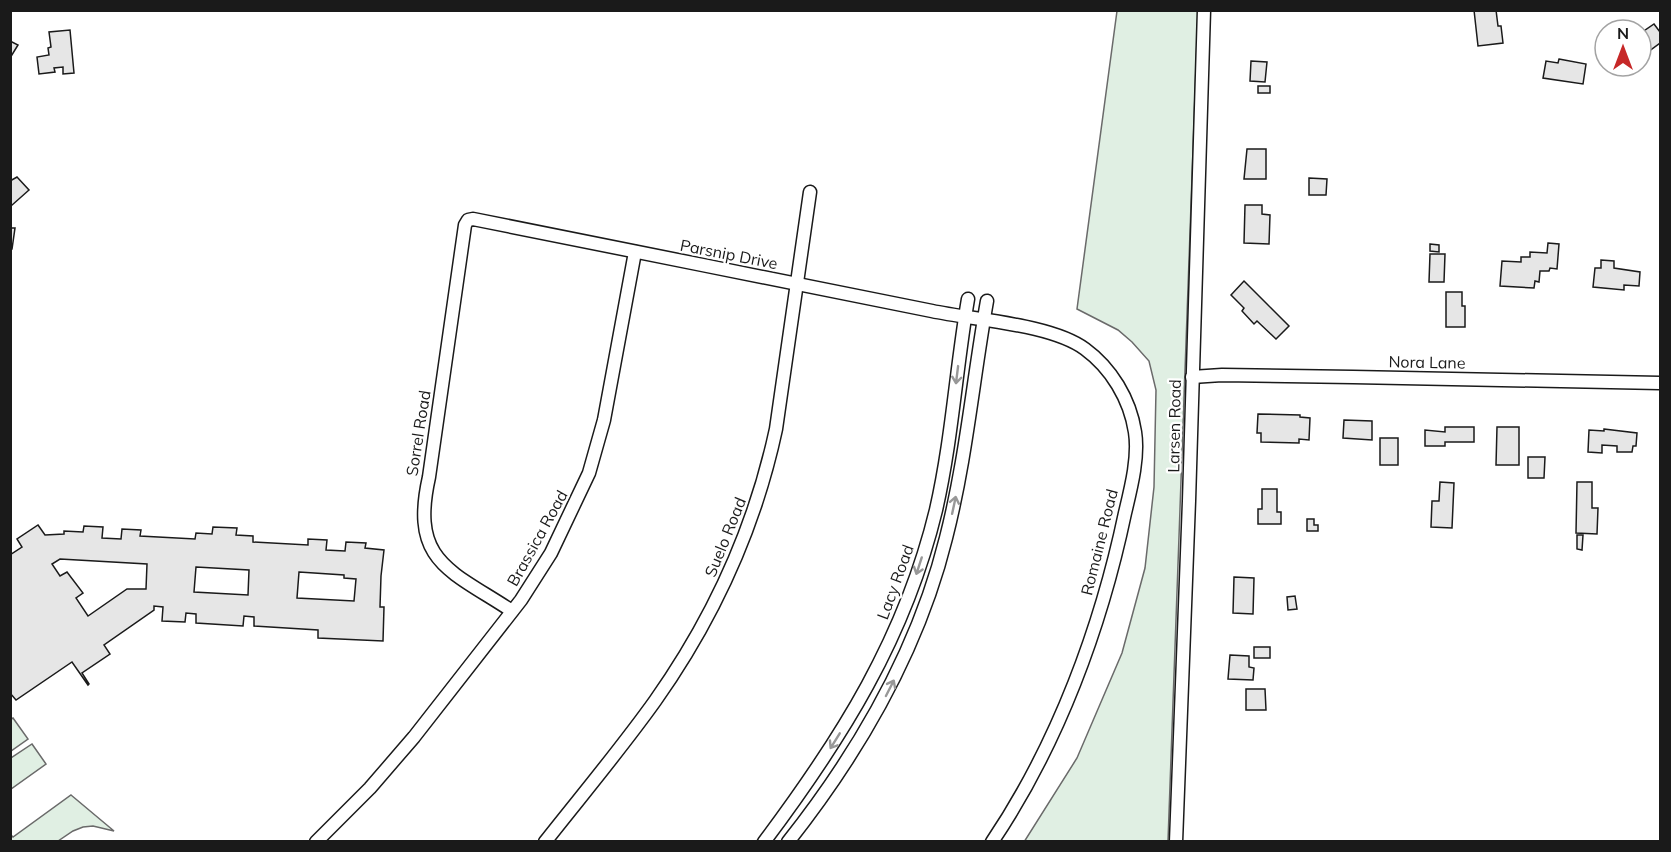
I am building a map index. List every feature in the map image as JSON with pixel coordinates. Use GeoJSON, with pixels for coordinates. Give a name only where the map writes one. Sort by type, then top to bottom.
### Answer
{"type":"FeatureCollection","features":[{"type":"Feature","properties":{"kind":"street","name":"Larsen Road"},"geometry":{"type":"LineString","coordinates":[[1176,842],[1204,10]]}},
{"type":"Feature","properties":{"kind":"street","name":"Suelo Road"},"geometry":{"type":"LineString","coordinates":[[545,842],[654,702],[695,638],[728,576],[755,507],[776,429],[810,192]]}},
{"type":"Feature","properties":{"kind":"street","name":"Parsnip Drive"},"geometry":{"type":"LineString","coordinates":[[468,220],[473,219],[984,320]]}},
{"type":"Feature","properties":{"kind":"street","name":"Sorrel Road"},"geometry":{"type":"LineString","coordinates":[[468,220],[465,225],[424,500],[423,520],[429,545],[440,561],[451,572],[512,611]]}},
{"type":"Feature","properties":{"kind":"street","name":"Brassica Road"},"geometry":{"type":"LineString","coordinates":[[316,842],[370,788],[414,737],[512,611],[551,553],[589,473],[604,420],[635,252]]}},
{"type":"Feature","properties":{"kind":"street","name":"Lacy Road"},"geometry":{"type":"LineString","coordinates":[[764,842],[809,781],[861,699],[910,593],[928,540],[939,493],[968,299]]}},
{"type":"Feature","properties":{"kind":"street"},"geometry":{"type":"LineString","coordinates":[[788,842],[838,776],[874,718],[920,621],[940,561],[954,505],[987,301]]}},
{"type":"Feature","properties":{"kind":"street","name":"Romaine Road"},"geometry":{"type":"LineString","coordinates":[[984,320],[1049,332],[1083,347],[1096,359],[1123,394],[1132,420],[1136,443],[1121,533],[1089,642],[1044,753],[992,842]]}},
{"type":"Feature","properties":{"kind":"street","name":"Nora Lane"},"geometry":{"type":"LineString","coordinates":[[1192,377],[1222,375],[1353,376],[1660,383]]}},
{"type":"Feature","properties":{"kind":"green space"},"geometry":{"type":"Polygon","coordinates":[[[1117,11],[1198,11],[1168,841],[1024,842],[1077,758],[1122,653],[1145,568],[1154,487],[1156,390],[1149,361],[1118,330],[1077,309],[1117,11]]]}},
{"type":"Feature","properties":{"kind":"green space"},"geometry":{"type":"Polygon","coordinates":[[[13,718],[28,739],[11,751],[11,719],[13,718]]]}},
{"type":"Feature","properties":{"kind":"green space"},"geometry":{"type":"Polygon","coordinates":[[[32,744],[46,764],[11,789],[11,758],[32,744]]]}},
{"type":"Feature","properties":{"kind":"green space"},"geometry":{"type":"Polygon","coordinates":[[[71,795],[114,831],[93,826],[73,831],[58,841],[11,841],[11,835],[13,837],[71,795]]]}},
{"type":"Feature","properties":{"kind":"building"},"geometry":{"type":"Polygon","coordinates":[[[1474,10],[1496,10],[1503,43],[1478,46],[1474,10]]]}},
{"type":"Feature","properties":{"kind":"building"},"geometry":{"type":"Polygon","coordinates":[[[1653,25],[1660,32],[1660,43],[1653,48],[1653,25]]]}},
{"type":"Feature","properties":{"kind":"building"},"geometry":{"type":"Polygon","coordinates":[[[70,30],[74,73],[63,74],[63,67],[54,68],[55,72],[39,74],[37,57],[49,55],[48,48],[51,47],[49,32],[70,30]]]}},
{"type":"Feature","properties":{"kind":"building"},"geometry":{"type":"Polygon","coordinates":[[[10,41],[18,45],[10,58],[10,41]]]}},
{"type":"Feature","properties":{"kind":"building"},"geometry":{"type":"Polygon","coordinates":[[[1559,59],[1586,64],[1583,84],[1543,78],[1546,61],[1558,63],[1559,59]]]}},
{"type":"Feature","properties":{"kind":"building"},"geometry":{"type":"Polygon","coordinates":[[[1251,61],[1267,62],[1265,82],[1250,81],[1251,61]]]}},
{"type":"Feature","properties":{"kind":"building"},"geometry":{"type":"Polygon","coordinates":[[[1258,86],[1270,86],[1270,93],[1258,93],[1258,86]]]}},
{"type":"Feature","properties":{"kind":"building"},"geometry":{"type":"Polygon","coordinates":[[[1247,149],[1266,149],[1266,179],[1244,179],[1247,149]]]}},
{"type":"Feature","properties":{"kind":"building"},"geometry":{"type":"Polygon","coordinates":[[[17,177],[29,190],[11,206],[10,181],[17,177]]]}},
{"type":"Feature","properties":{"kind":"building"},"geometry":{"type":"Polygon","coordinates":[[[1309,178],[1327,179],[1326,195],[1309,195],[1309,178]]]}},
{"type":"Feature","properties":{"kind":"building"},"geometry":{"type":"Polygon","coordinates":[[[1245,205],[1262,205],[1262,214],[1270,215],[1269,244],[1244,243],[1245,205]]]}},
{"type":"Feature","properties":{"kind":"building"},"geometry":{"type":"Polygon","coordinates":[[[10,228],[15,228],[12,249],[10,249],[10,228]]]}},
{"type":"Feature","properties":{"kind":"building"},"geometry":{"type":"Polygon","coordinates":[[[1548,243],[1559,244],[1557,269],[1550,268],[1549,271],[1540,271],[1539,282],[1535,281],[1534,288],[1500,286],[1502,261],[1521,262],[1521,257],[1530,257],[1530,252],[1547,253],[1548,243]]]}},
{"type":"Feature","properties":{"kind":"building"},"geometry":{"type":"Polygon","coordinates":[[[1430,244],[1439,245],[1439,252],[1430,251],[1430,244]]]}},
{"type":"Feature","properties":{"kind":"building"},"geometry":{"type":"Polygon","coordinates":[[[1430,254],[1445,254],[1444,282],[1429,282],[1430,254]]]}},
{"type":"Feature","properties":{"kind":"building"},"geometry":{"type":"Polygon","coordinates":[[[1601,260],[1614,261],[1614,268],[1640,272],[1639,286],[1624,285],[1624,290],[1593,287],[1595,268],[1601,268],[1601,260]]]}},
{"type":"Feature","properties":{"kind":"building"},"geometry":{"type":"Polygon","coordinates":[[[1244,281],[1289,326],[1276,339],[1257,321],[1254,324],[1242,311],[1244,308],[1231,295],[1244,281]]]}},
{"type":"Feature","properties":{"kind":"building"},"geometry":{"type":"Polygon","coordinates":[[[1446,292],[1462,292],[1465,327],[1446,327],[1446,292]]]}},
{"type":"Feature","properties":{"kind":"building"},"geometry":{"type":"Polygon","coordinates":[[[1258,414],[1300,415],[1300,417],[1310,418],[1309,440],[1299,439],[1299,443],[1261,442],[1261,433],[1257,433],[1258,414]]]}},
{"type":"Feature","properties":{"kind":"building"},"geometry":{"type":"Polygon","coordinates":[[[1344,420],[1372,421],[1372,440],[1343,438],[1344,420]]]}},
{"type":"Feature","properties":{"kind":"building"},"geometry":{"type":"Polygon","coordinates":[[[1445,427],[1474,427],[1474,442],[1445,442],[1445,446],[1425,446],[1425,430],[1445,432],[1445,427]]]}},
{"type":"Feature","properties":{"kind":"building"},"geometry":{"type":"Polygon","coordinates":[[[1497,427],[1519,427],[1519,465],[1496,465],[1497,427]]]}},
{"type":"Feature","properties":{"kind":"building"},"geometry":{"type":"Polygon","coordinates":[[[1604,429],[1637,433],[1636,446],[1633,446],[1632,452],[1617,452],[1617,446],[1602,445],[1602,453],[1588,452],[1589,430],[1604,431],[1604,429]]]}},
{"type":"Feature","properties":{"kind":"building"},"geometry":{"type":"Polygon","coordinates":[[[1380,438],[1398,438],[1398,465],[1380,465],[1380,438]]]}},
{"type":"Feature","properties":{"kind":"building"},"geometry":{"type":"Polygon","coordinates":[[[1528,457],[1545,457],[1544,478],[1528,478],[1528,457]]]}},
{"type":"Feature","properties":{"kind":"building"},"geometry":{"type":"Polygon","coordinates":[[[1440,482],[1454,483],[1452,528],[1431,527],[1432,501],[1439,501],[1440,482]]]}},
{"type":"Feature","properties":{"kind":"building"},"geometry":{"type":"Polygon","coordinates":[[[1577,482],[1592,482],[1592,508],[1598,508],[1597,534],[1576,533],[1577,482]]]}},
{"type":"Feature","properties":{"kind":"building"},"geometry":{"type":"Polygon","coordinates":[[[1262,489],[1277,489],[1277,512],[1281,512],[1281,524],[1258,524],[1258,509],[1262,509],[1262,489]]]}},
{"type":"Feature","properties":{"kind":"building"},"geometry":{"type":"Polygon","coordinates":[[[1307,519],[1314,519],[1314,525],[1318,525],[1318,531],[1307,531],[1307,519]]]}},
{"type":"Feature","properties":{"kind":"building"},"geometry":{"type":"Polygon","coordinates":[[[38,525],[45,535],[64,534],[64,531],[83,532],[84,526],[103,527],[102,538],[121,539],[122,529],[141,530],[140,536],[195,539],[196,533],[212,534],[213,527],[237,528],[236,535],[253,536],[253,542],[308,545],[308,539],[327,540],[326,550],[345,551],[346,542],[366,543],[365,548],[384,550],[380,607],[384,607],[383,641],[318,638],[318,630],[254,626],[254,617],[244,616],[243,626],[196,623],[196,614],[186,613],[185,622],[162,621],[163,607],[154,606],[154,610],[104,645],[110,654],[82,673],[88,685],[72,662],[16,700],[10,693],[10,555],[22,547],[17,539],[38,525]],[[60,559],[52,564],[60,576],[67,572],[83,593],[76,598],[88,616],[127,589],[146,589],[147,564],[60,559]],[[196,567],[194,592],[248,595],[249,570],[196,567]],[[299,572],[297,598],[354,601],[356,579],[344,578],[344,575],[299,572]]]}},
{"type":"Feature","properties":{"kind":"building"},"geometry":{"type":"Polygon","coordinates":[[[1577,535],[1583,535],[1582,550],[1577,549],[1577,535]]]}},
{"type":"Feature","properties":{"kind":"building"},"geometry":{"type":"Polygon","coordinates":[[[1234,577],[1254,578],[1253,614],[1233,613],[1234,577]]]}},
{"type":"Feature","properties":{"kind":"building"},"geometry":{"type":"Polygon","coordinates":[[[1295,596],[1297,609],[1288,610],[1287,597],[1295,596]]]}},
{"type":"Feature","properties":{"kind":"building"},"geometry":{"type":"Polygon","coordinates":[[[1254,647],[1270,647],[1270,658],[1254,658],[1254,647]]]}},
{"type":"Feature","properties":{"kind":"building"},"geometry":{"type":"Polygon","coordinates":[[[1230,655],[1249,656],[1249,667],[1254,668],[1253,680],[1228,679],[1230,655]]]}},
{"type":"Feature","properties":{"kind":"building"},"geometry":{"type":"Polygon","coordinates":[[[1246,689],[1265,689],[1266,710],[1246,710],[1246,689]]]}}]}
